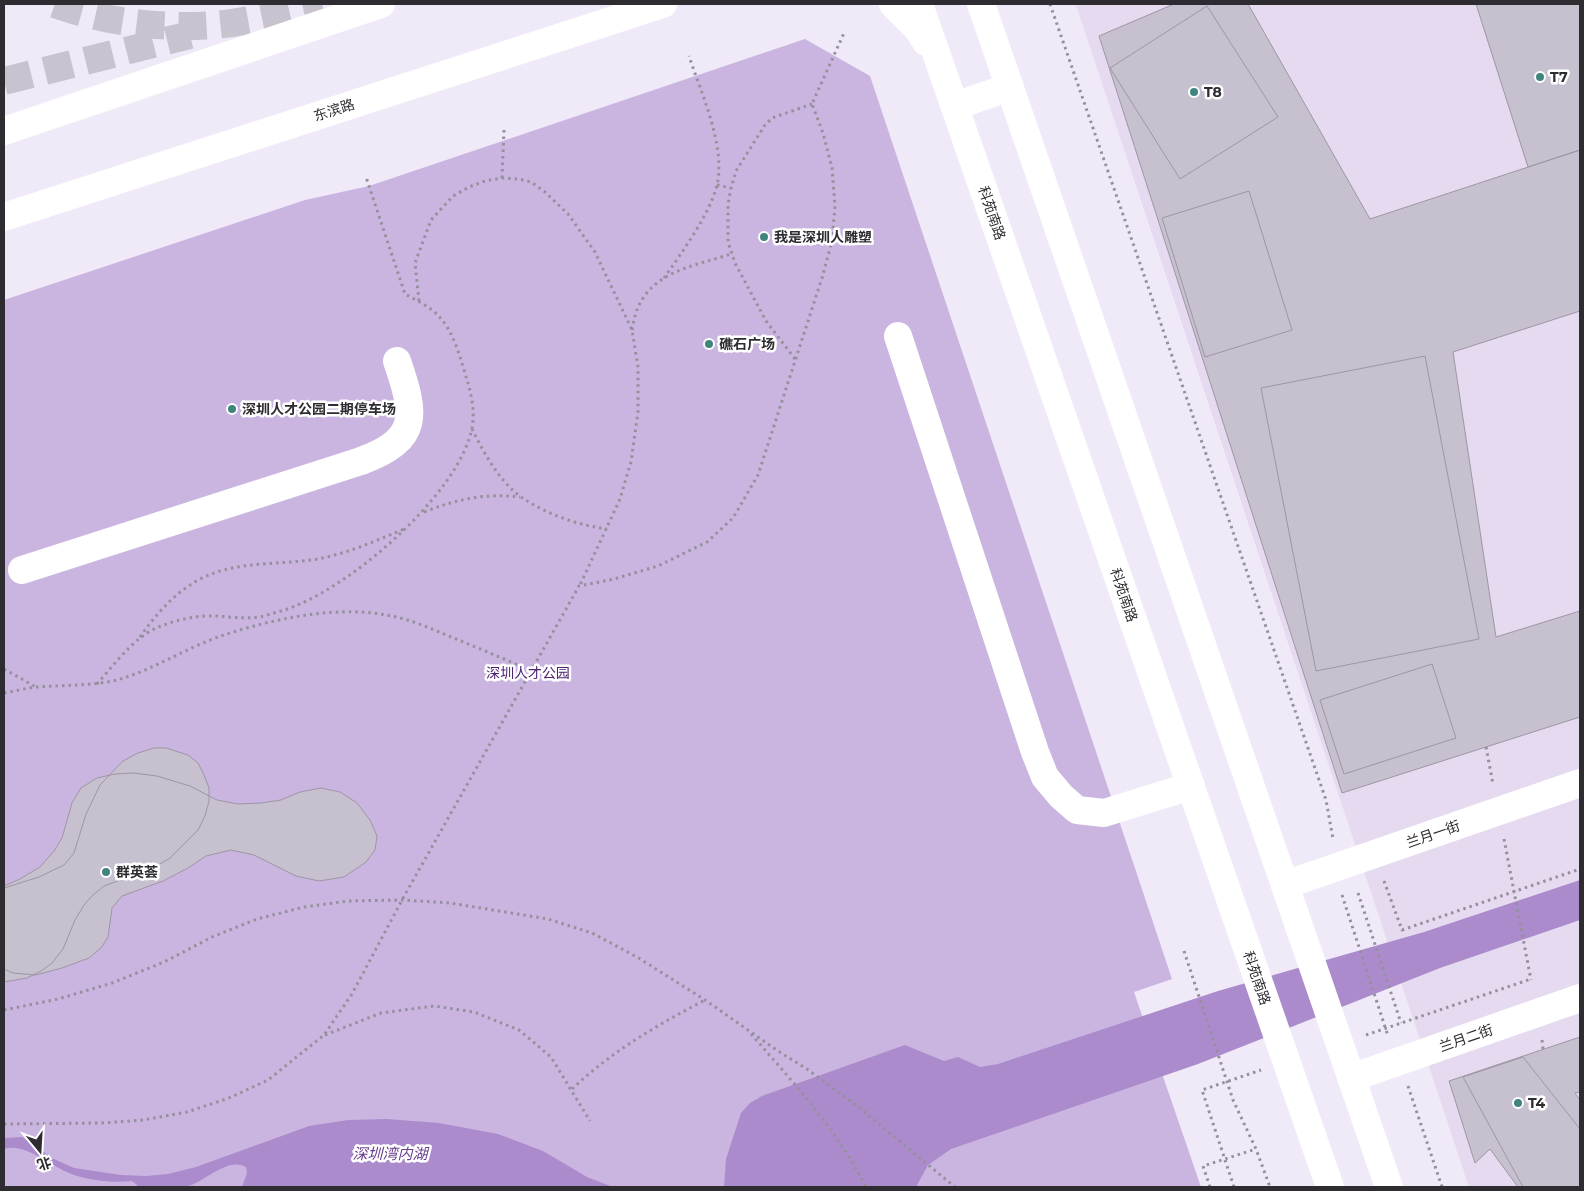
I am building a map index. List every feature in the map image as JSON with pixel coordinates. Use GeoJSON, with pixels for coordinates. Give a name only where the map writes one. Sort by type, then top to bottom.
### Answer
{"type":"FeatureCollection","features":[{"type":"Feature","properties":{"kind":"main road"},"geometry":{"type":"LineString","coordinates":[[4,131],[381,4]]}},
{"type":"Feature","properties":{"kind":"main road","name":"东滨路"},"geometry":{"type":"LineString","coordinates":[[4,217],[664,4]]}},
{"type":"Feature","properties":{"kind":"main road"},"geometry":{"type":"LineString","coordinates":[[893,4],[917,28],[938,59]]}},
{"type":"Feature","properties":{"kind":"main road","name":"科苑南路"},"geometry":{"type":"LineString","coordinates":[[919,4],[1330,1187]]}},
{"type":"Feature","properties":{"kind":"main road"},"geometry":{"type":"LineString","coordinates":[[981,4],[1389,1187]]}},
{"type":"Feature","properties":{"kind":"main road"},"geometry":{"type":"LineString","coordinates":[[994,4],[995,44]]}},
{"type":"Feature","properties":{"kind":"main road"},"geometry":{"type":"LineString","coordinates":[[955,106],[1010,87]]}},
{"type":"Feature","properties":{"kind":"main road"},"geometry":{"type":"LineString","coordinates":[[898,336],[1035,752],[1045,777],[1061,796],[1078,810],[1104,813],[1191,786]]}},
{"type":"Feature","properties":{"kind":"main road"},"geometry":{"type":"LineString","coordinates":[[22,570],[362,461],[386,451],[398,442],[406,432],[410,418],[408,393],[397,362]]}},
{"type":"Feature","properties":{"kind":"main road","name":"兰月一街"},"geometry":{"type":"LineString","coordinates":[[1285,885],[1580,783]]}},
{"type":"Feature","properties":{"kind":"main road","name":"兰月二街"},"geometry":{"type":"LineString","coordinates":[[1348,1070],[1395,1053],[1580,998]]}},
{"type":"Feature","properties":{"kind":"path"},"geometry":{"type":"LineString","coordinates":[[1050,4],[1326,800],[1343,898],[1442,1187]]}},
{"type":"Feature","properties":{"kind":"path"},"geometry":{"type":"LineString","coordinates":[[795,360],[766,321],[731,254],[728,242],[728,204],[736,171],[765,125],[772,118],[812,104],[844,33]]}},
{"type":"Feature","properties":{"kind":"path"},"geometry":{"type":"LineString","coordinates":[[664,278],[695,232],[717,185],[719,163],[716,142],[689,56]]}},
{"type":"Feature","properties":{"kind":"path"},"geometry":{"type":"LineString","coordinates":[[579,586],[614,579],[658,566],[706,542],[733,518],[758,475],[822,278],[832,241],[835,206],[832,168],[824,133],[812,104]]}},
{"type":"Feature","properties":{"kind":"path"},"geometry":{"type":"LineString","coordinates":[[502,178],[504,130]]}},
{"type":"Feature","properties":{"kind":"path"},"geometry":{"type":"LineString","coordinates":[[4,1124],[102,1123],[143,1120],[187,1112],[228,1098],[268,1080],[324,1035],[352,994],[402,900],[579,586],[620,499],[631,462],[638,412],[638,367],[632,330],[595,252],[568,214],[545,192],[531,182],[502,178],[485,181],[453,196],[431,220],[416,263],[419,301]]}},
{"type":"Feature","properties":{"kind":"path"},"geometry":{"type":"LineString","coordinates":[[717,185],[731,188]]}},
{"type":"Feature","properties":{"kind":"path"},"geometry":{"type":"LineString","coordinates":[[632,330],[642,298],[653,286],[676,272],[731,254]]}},
{"type":"Feature","properties":{"kind":"path"},"geometry":{"type":"LineString","coordinates":[[472,429],[493,466],[521,497]]}},
{"type":"Feature","properties":{"kind":"path"},"geometry":{"type":"LineString","coordinates":[[422,512],[451,502],[474,498],[497,495],[521,497],[569,520],[586,526],[607,529]]}},
{"type":"Feature","properties":{"kind":"path"},"geometry":{"type":"LineString","coordinates":[[138,640],[150,623],[170,601],[185,587],[204,577],[233,568],[291,563],[342,554],[407,528]]}},
{"type":"Feature","properties":{"kind":"path"},"geometry":{"type":"LineString","coordinates":[[4,693],[36,687],[97,684],[135,675],[216,638],[246,628],[308,615],[334,613],[360,612],[387,615],[412,621],[532,670]]}},
{"type":"Feature","properties":{"kind":"path"},"geometry":{"type":"LineString","coordinates":[[4,669],[36,687]]}},
{"type":"Feature","properties":{"kind":"path"},"geometry":{"type":"LineString","coordinates":[[1486,747],[1493,786]]}},
{"type":"Feature","properties":{"kind":"path"},"geometry":{"type":"LineString","coordinates":[[1503,834],[1532,988]]}},
{"type":"Feature","properties":{"kind":"path"},"geometry":{"type":"LineString","coordinates":[[1374,854],[1402,930],[1580,869]]}},
{"type":"Feature","properties":{"kind":"path"},"geometry":{"type":"LineString","coordinates":[[1358,893],[1402,1023]]}},
{"type":"Feature","properties":{"kind":"path"},"geometry":{"type":"LineString","coordinates":[[4,1010],[58,999],[112,983],[164,962],[212,937],[257,919],[304,907],[339,902],[402,900],[450,903],[548,919],[592,933],[637,957],[705,1000],[807,1069],[857,1106],[955,1187]]}},
{"type":"Feature","properties":{"kind":"path"},"geometry":{"type":"LineString","coordinates":[[1184,951],[1233,1100],[1256,1148],[1270,1187]]}},
{"type":"Feature","properties":{"kind":"path"},"geometry":{"type":"LineString","coordinates":[[572,1089],[590,1072],[625,1046],[658,1024],[705,1000]]}},
{"type":"Feature","properties":{"kind":"path"},"geometry":{"type":"LineString","coordinates":[[324,1035],[381,1013],[434,1006],[474,1012],[519,1030],[551,1057],[590,1121]]}},
{"type":"Feature","properties":{"kind":"path"},"geometry":{"type":"LineString","coordinates":[[747,1029],[814,1107],[866,1187]]}},
{"type":"Feature","properties":{"kind":"path"},"geometry":{"type":"LineString","coordinates":[[1540,1032],[1543,1050]]}},
{"type":"Feature","properties":{"kind":"path"},"geometry":{"type":"LineString","coordinates":[[1202,1090],[1234,1187]]}},
{"type":"Feature","properties":{"kind":"path"},"geometry":{"type":"LineString","coordinates":[[1210,1187],[1203,1166],[1256,1148]]}},
{"type":"Feature","properties":{"kind":"shaded area"},"geometry":{"type":"Polygon","coordinates":[[[1580,4],[1580,1187],[1469,1187],[1076,5],[1580,4]]]}},
{"type":"Feature","properties":{"kind":"green space","name":"深圳人才公园"},"geometry":{"type":"Polygon","coordinates":[[[805,39],[870,76],[1172,979],[1134,992],[1201,1187],[4,1187],[4,300],[305,200],[369,186],[805,39]]]}},
{"type":"Feature","properties":{"kind":"water"},"geometry":{"type":"Polygon","coordinates":[[[1580,880],[1580,920],[1440,968],[1198,1064],[951,1149],[928,1165],[916,1187],[724,1187],[726,1159],[741,1113],[750,1103],[762,1096],[905,1045],[944,1061],[958,1057],[980,1067],[998,1064],[1218,991],[1424,932],[1580,880]]]}},
{"type":"Feature","properties":{"kind":"water","name":"深圳湾内湖"},"geometry":{"type":"Polygon","coordinates":[[[387,1119],[439,1123],[498,1134],[543,1151],[587,1177],[613,1187],[242,1187],[247,1173],[246,1167],[231,1165],[185,1187],[137,1187],[132,1181],[103,1181],[74,1175],[30,1152],[21,1149],[4,1149],[4,1138],[22,1137],[54,1159],[74,1168],[121,1175],[146,1176],[168,1174],[196,1167],[309,1126],[348,1120],[387,1119]]]}},
{"type":"Feature","properties":{"kind":"building"},"geometry":{"type":"Polygon","coordinates":[[[1174,4],[1248,4],[1370,219],[1580,150],[1580,311],[1453,352],[1496,637],[1580,611],[1580,717],[1342,793],[1099,36],[1174,4]]]}},
{"type":"Feature","properties":{"kind":"building","name":"T7"},"geometry":{"type":"Polygon","coordinates":[[[1476,4],[1580,4],[1580,150],[1528,167],[1476,4]]]}},
{"type":"Feature","properties":{"kind":"building","name":"T8"},"geometry":{"type":"Polygon","coordinates":[[[1207,6],[1278,117],[1180,179],[1110,68],[1207,6]]]}},
{"type":"Feature","properties":{"kind":"building"},"geometry":{"type":"Polygon","coordinates":[[[1249,191],[1292,330],[1205,357],[1162,218],[1249,191]]]}},
{"type":"Feature","properties":{"kind":"building"},"geometry":{"type":"Polygon","coordinates":[[[1425,356],[1479,639],[1316,671],[1261,388],[1425,356]]]}},
{"type":"Feature","properties":{"kind":"building"},"geometry":{"type":"Polygon","coordinates":[[[1432,664],[1456,738],[1344,774],[1320,700],[1432,664]]]}},
{"type":"Feature","properties":{"kind":"building"},"geometry":{"type":"Polygon","coordinates":[[[154,748],[166,748],[188,755],[198,763],[209,788],[209,801],[205,816],[198,830],[170,858],[153,868],[104,886],[93,895],[84,905],[75,920],[63,949],[52,963],[27,978],[4,982],[4,888],[39,877],[64,865],[74,853],[86,814],[100,785],[123,761],[138,753],[154,748]]]}},
{"type":"Feature","properties":{"kind":"building","name":"群英荟"},"geometry":{"type":"Polygon","coordinates":[[[133,773],[157,776],[190,786],[217,800],[238,804],[281,800],[300,792],[321,788],[340,792],[357,803],[370,820],[377,836],[375,850],[366,862],[344,877],[319,881],[296,876],[254,855],[231,850],[206,856],[163,881],[122,896],[112,908],[108,937],[101,948],[89,958],[36,975],[13,973],[4,969],[4,886],[40,867],[54,851],[62,838],[72,803],[81,788],[97,778],[133,773]]]}},
{"type":"Feature","properties":{"kind":"building","name":"T4"},"geometry":{"type":"Polygon","coordinates":[[[1580,1037],[1580,1092],[1575,1093],[1580,1100],[1580,1187],[1518,1187],[1490,1149],[1475,1163],[1449,1081],[1580,1037]]]}},
{"type":"Feature","properties":{"kind":"building","name":"T4"},"geometry":{"type":"Polygon","coordinates":[[[1523,1057],[1580,1129],[1580,1187],[1523,1187],[1463,1077],[1523,1057]]]}},
{"type":"Feature","properties":{"kind":"tunnel"},"geometry":{"type":"LineString","coordinates":[[55,4],[113,20],[174,26],[241,22],[322,4]]}},
{"type":"Feature","properties":{"kind":"tunnel"},"geometry":{"type":"LineString","coordinates":[[4,81],[190,35]]}},
{"type":"Feature","properties":{"kind":"place","name":"T7"},"geometry":{"type":"Point","coordinates":[1540,77]}},
{"type":"Feature","properties":{"kind":"place","name":"T8"},"geometry":{"type":"Point","coordinates":[1194,92]}},
{"type":"Feature","properties":{"kind":"place","name":"我是深圳人雕塑"},"geometry":{"type":"Point","coordinates":[764,237]}},
{"type":"Feature","properties":{"kind":"place","name":"礁石广场"},"geometry":{"type":"Point","coordinates":[709,344]}},
{"type":"Feature","properties":{"kind":"place","name":"深圳人才公园二期停车场"},"geometry":{"type":"Point","coordinates":[232,409]}},
{"type":"Feature","properties":{"kind":"place","name":"群英荟"},"geometry":{"type":"Point","coordinates":[106,872]}},
{"type":"Feature","properties":{"kind":"place","name":"T4"},"geometry":{"type":"Point","coordinates":[1518,1103]}}]}
